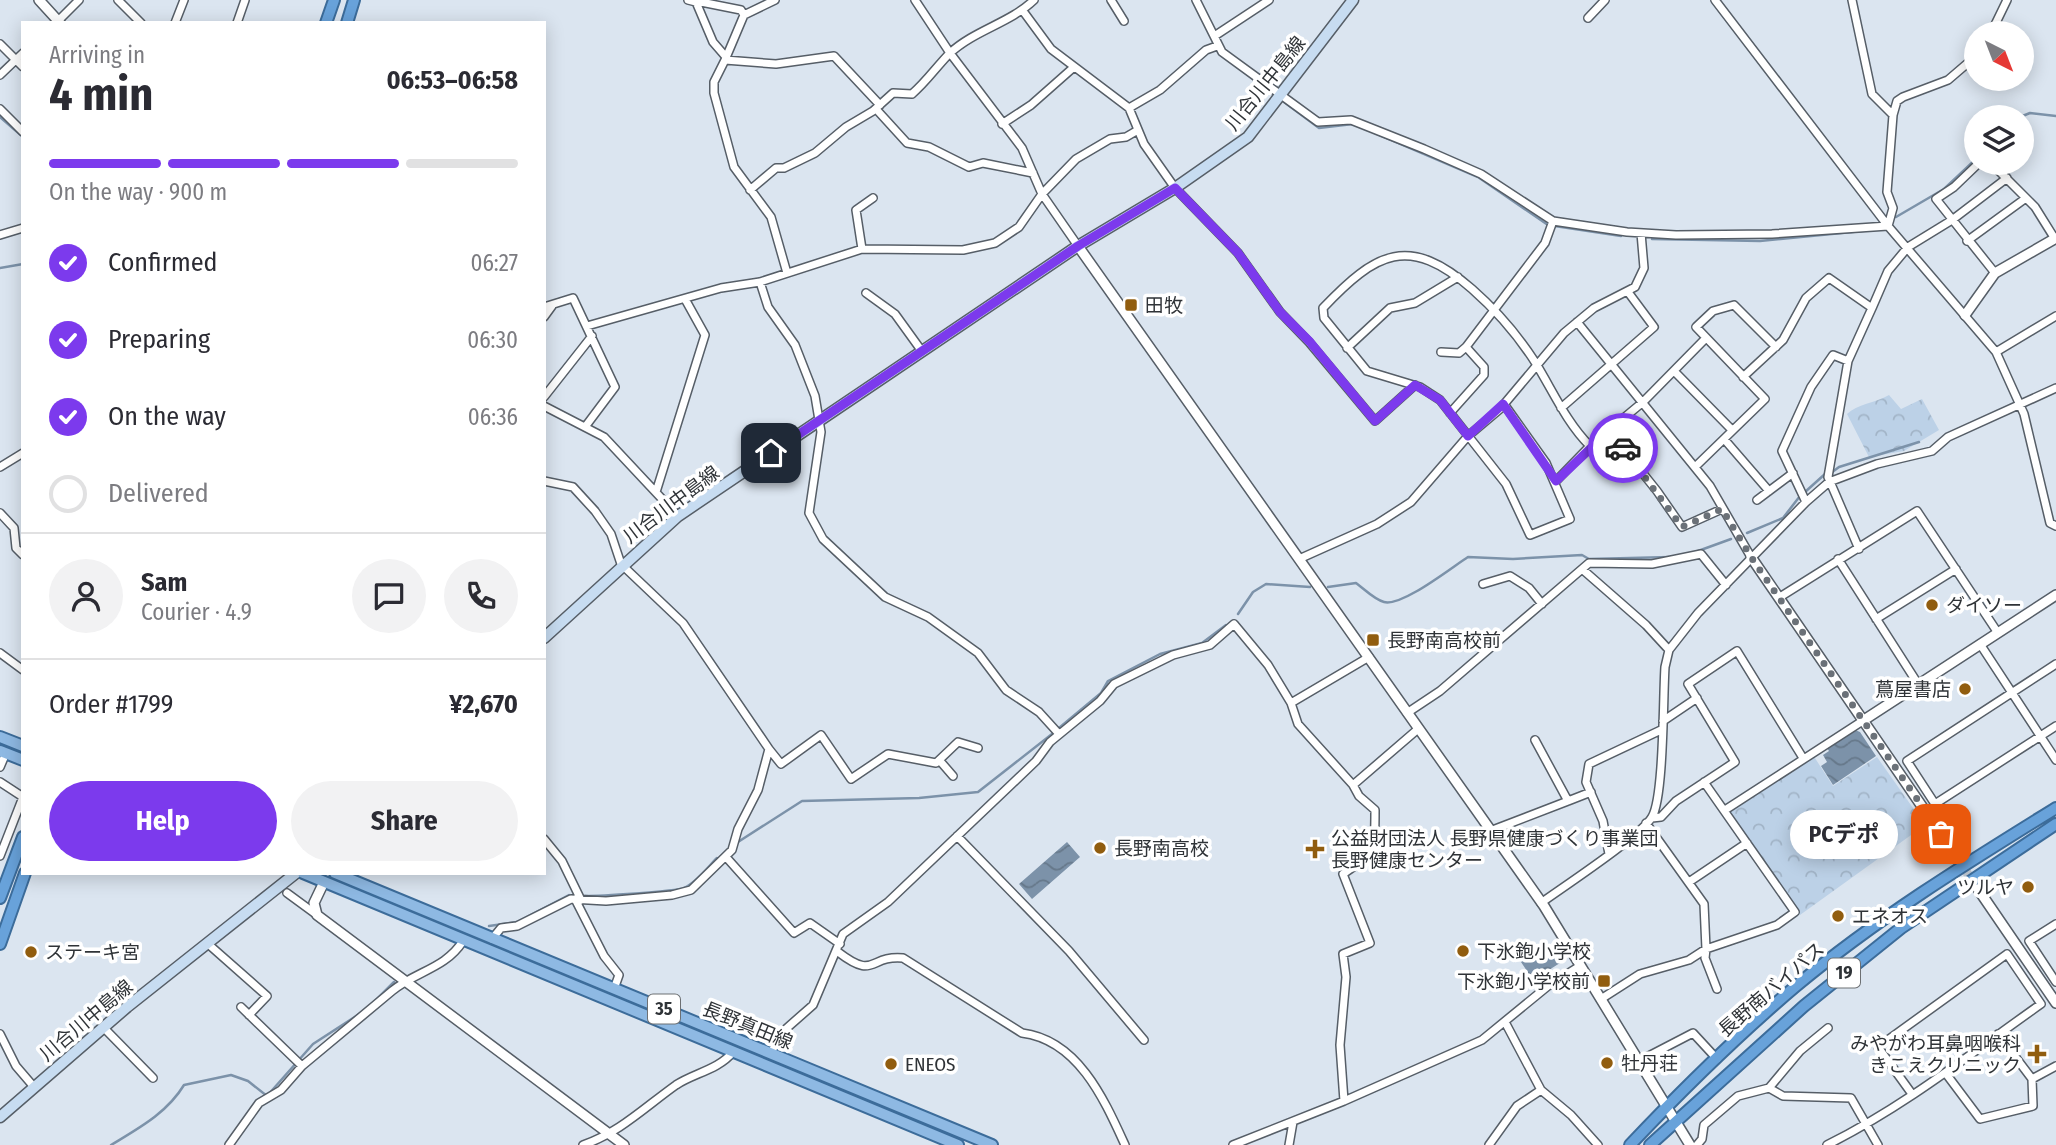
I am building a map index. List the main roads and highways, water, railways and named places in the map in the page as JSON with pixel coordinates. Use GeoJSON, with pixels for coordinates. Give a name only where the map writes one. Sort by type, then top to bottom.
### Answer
{"type":"FeatureCollection","features":[{"type":"Feature","properties":{"kind":"highway"},"geometry":{"type":"LineString","coordinates":[[327,21],[334,0]]}},
{"type":"Feature","properties":{"kind":"highway"},"geometry":{"type":"LineString","coordinates":[[348,21],[354,0]]}},
{"type":"Feature","properties":{"kind":"highway","name":"長野南バイパス"},"geometry":{"type":"LineString","coordinates":[[1630,1145],[1666,1106],[1795,987],[1844,949],[2056,808]]}},
{"type":"Feature","properties":{"kind":"highway","name":"長野南バイパス"},"geometry":{"type":"LineString","coordinates":[[1650,1145],[1804,1006],[1900,928],[2056,824]]}},
{"type":"Feature","properties":{"kind":"highway"},"geometry":{"type":"LineString","coordinates":[[0,898],[21,842]]}},
{"type":"Feature","properties":{"kind":"highway"},"geometry":{"type":"LineString","coordinates":[[0,944],[24,875]]}},
{"type":"Feature","properties":{"kind":"main road","name":"川合川中島線"},"geometry":{"type":"LineString","coordinates":[[546,636],[621,564],[678,516],[921,350],[1078,246],[1175,188],[1248,137],[1353,0]]}},
{"type":"Feature","properties":{"kind":"main road"},"geometry":{"type":"LineString","coordinates":[[0,737],[21,745]]}},
{"type":"Feature","properties":{"kind":"main road"},"geometry":{"type":"LineString","coordinates":[[3,752],[21,759]]}},
{"type":"Feature","properties":{"kind":"main road","name":"川合川中島線"},"geometry":{"type":"LineString","coordinates":[[0,1117],[103,1028],[293,875]]}},
{"type":"Feature","properties":{"kind":"main road","name":"長野真田線"},"geometry":{"type":"LineString","coordinates":[[308,875],[958,1145]]}},
{"type":"Feature","properties":{"kind":"main road","name":"長野真田線"},"geometry":{"type":"LineString","coordinates":[[340,875],[992,1145]]}},
{"type":"Feature","properties":{"kind":"water"},"geometry":{"type":"Polygon","coordinates":[[[1855,730],[1860,732],[1876,756],[1833,785],[1821,766],[1827,762],[1823,755],[1829,751],[1827,748],[1855,730]]]}},
{"type":"Feature","properties":{"kind":"water"},"geometry":{"type":"Polygon","coordinates":[[[1067,842],[1080,857],[1032,899],[1019,884],[1067,842]]]}},
{"type":"Feature","properties":{"kind":"water"},"geometry":{"type":"Polygon","coordinates":[[[1549,945],[1560,963],[1533,980],[1521,962],[1549,945]]]}},
{"type":"Feature","properties":{"kind":"waterway"},"geometry":{"type":"LineString","coordinates":[[1284,102],[1319,128],[1353,124]]}},
{"type":"Feature","properties":{"kind":"waterway"},"geometry":{"type":"LineString","coordinates":[[2034,113],[2056,116]]}},
{"type":"Feature","properties":{"kind":"waterway"},"geometry":{"type":"LineString","coordinates":[[0,117],[21,135]]}},
{"type":"Feature","properties":{"kind":"waterway"},"geometry":{"type":"LineString","coordinates":[[1375,133],[1478,177],[1548,225],[1621,236]]}},
{"type":"Feature","properties":{"kind":"waterway"},"geometry":{"type":"LineString","coordinates":[[1896,217],[1944,189],[1964,170]]}},
{"type":"Feature","properties":{"kind":"waterway"},"geometry":{"type":"LineString","coordinates":[[1652,239],[1760,241],[1883,229]]}},
{"type":"Feature","properties":{"kind":"waterway"},"geometry":{"type":"LineString","coordinates":[[0,268],[21,264]]}},
{"type":"Feature","properties":{"kind":"waterway"},"geometry":{"type":"LineString","coordinates":[[1831,473],[1839,467],[1919,442]]}},
{"type":"Feature","properties":{"kind":"waterway"},"geometry":{"type":"LineString","coordinates":[[1805,492],[1825,474]]}},
{"type":"Feature","properties":{"kind":"waterway"},"geometry":{"type":"LineString","coordinates":[[1747,533],[1783,518],[1800,496]]}},
{"type":"Feature","properties":{"kind":"waterway"},"geometry":{"type":"LineString","coordinates":[[1698,551],[1731,539]]}},
{"type":"Feature","properties":{"kind":"waterway"},"geometry":{"type":"LineString","coordinates":[[1328,587],[1356,583],[1377,599],[1392,602],[1414,593],[1468,557],[1671,557]]}},
{"type":"Feature","properties":{"kind":"waterway"},"geometry":{"type":"LineString","coordinates":[[1238,614],[1253,592],[1266,584],[1310,587]]}},
{"type":"Feature","properties":{"kind":"waterway"},"geometry":{"type":"LineString","coordinates":[[1059,728],[1101,693],[1108,681],[1160,654],[1202,643],[1226,625]]}},
{"type":"Feature","properties":{"kind":"waterway"},"geometry":{"type":"LineString","coordinates":[[738,842],[802,801],[919,798],[978,792],[1052,734]]}},
{"type":"Feature","properties":{"kind":"waterway"},"geometry":{"type":"LineString","coordinates":[[585,896],[684,888],[717,858]]}},
{"type":"Feature","properties":{"kind":"waterway"},"geometry":{"type":"LineString","coordinates":[[489,926],[517,922],[569,895]]}},
{"type":"Feature","properties":{"kind":"waterway"},"geometry":{"type":"LineString","coordinates":[[374,1002],[394,982]]}},
{"type":"Feature","properties":{"kind":"waterway"},"geometry":{"type":"LineString","coordinates":[[111,1145],[161,1112],[184,1085],[231,1075],[248,1081],[267,1096],[313,1044],[364,1011]]}},
{"type":"Feature","properties":{"kind":"tunnel"},"geometry":{"type":"LineString","coordinates":[[1956,856],[1975,885]]}},
{"type":"Feature","properties":{"kind":"place","name":"田牧"},"geometry":{"type":"Point","coordinates":[1131,305]}},
{"type":"Feature","properties":{"kind":"place","name":"ダイソー"},"geometry":{"type":"Point","coordinates":[1932,605]}},
{"type":"Feature","properties":{"kind":"place","name":"長野南高校前"},"geometry":{"type":"Point","coordinates":[1373,640]}},
{"type":"Feature","properties":{"kind":"place","name":"蔦屋書店"},"geometry":{"type":"Point","coordinates":[1965,689]}},
{"type":"Feature","properties":{"kind":"place","name":"PCデポ"},"geometry":{"type":"Point","coordinates":[1941,834]}},
{"type":"Feature","properties":{"kind":"place","name":"長野南高校"},"geometry":{"type":"Point","coordinates":[1100,848]}},
{"type":"Feature","properties":{"kind":"place","name":"公益財団法人 長野県健康づくり事業団 長野健康センター"},"geometry":{"type":"Point","coordinates":[1315,849]}},
{"type":"Feature","properties":{"kind":"place","name":"ツルヤ"},"geometry":{"type":"Point","coordinates":[2028,887]}},
{"type":"Feature","properties":{"kind":"place","name":"エネオス"},"geometry":{"type":"Point","coordinates":[1838,916]}},
{"type":"Feature","properties":{"kind":"place","name":"下氷鉋小学校"},"geometry":{"type":"Point","coordinates":[1463,951]}},
{"type":"Feature","properties":{"kind":"place","name":"ステーキ宮"},"geometry":{"type":"Point","coordinates":[31,952]}},
{"type":"Feature","properties":{"kind":"place","name":"下氷鉋小学校前"},"geometry":{"type":"Point","coordinates":[1604,981]}},
{"type":"Feature","properties":{"kind":"place","name":"みやがわ耳鼻咽喉科 きこえクリニック"},"geometry":{"type":"Point","coordinates":[2037,1054]}},
{"type":"Feature","properties":{"kind":"place","name":"牡丹荘"},"geometry":{"type":"Point","coordinates":[1607,1063]}},
{"type":"Feature","properties":{"kind":"place","name":"ENEOS"},"geometry":{"type":"Point","coordinates":[891,1064]}}]}
